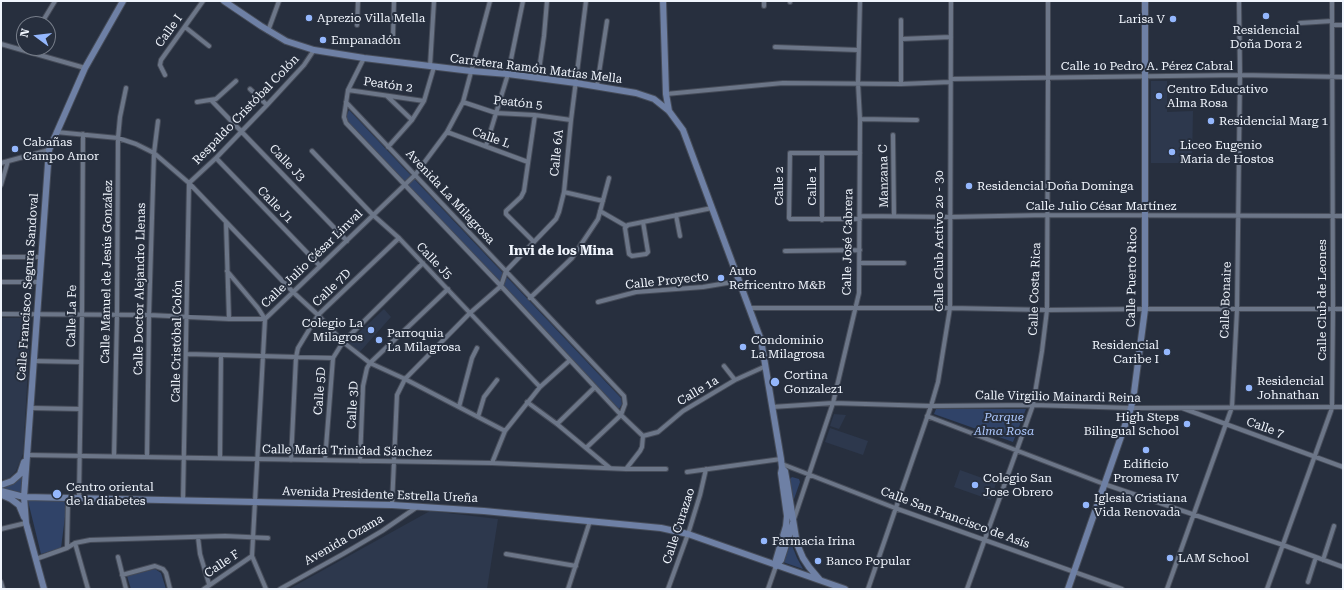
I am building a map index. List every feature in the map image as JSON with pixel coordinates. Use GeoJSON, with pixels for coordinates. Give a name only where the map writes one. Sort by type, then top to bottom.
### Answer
{"type":"FeatureCollection","features":[{"type":"Feature","properties":{"kind":"main road","name":"Calle Francisco Segura Sandoval"},"geometry":{"type":"LineString","coordinates":[[44,589],[26,523],[24,497],[49,150],[86,68],[124,1]]}},
{"type":"Feature","properties":{"kind":"main road","name":"Carretera Ramón Matías Mella"},"geometry":{"type":"LineString","coordinates":[[224,1],[268,31],[286,41],[314,50],[364,58],[576,82],[636,93],[654,99],[669,111],[683,130],[761,340],[782,464],[788,482],[797,544],[808,568],[821,581]]}},
{"type":"Feature","properties":{"kind":"main road"},"geometry":{"type":"LineString","coordinates":[[663,1],[666,94],[669,111]]}},
{"type":"Feature","properties":{"kind":"main road","name":"Calle Puerto Rico"},"geometry":{"type":"LineString","coordinates":[[1068,589],[1131,408],[1145,309],[1145,1]]}},
{"type":"Feature","properties":{"kind":"main road"},"geometry":{"type":"LineString","coordinates":[[1,485],[12,481],[20,474],[27,455]]}},
{"type":"Feature","properties":{"kind":"main road","name":"Carretera Ramón Matías Mella"},"geometry":{"type":"LineString","coordinates":[[776,566],[776,560],[786,526],[786,507],[781,474],[782,464]]}},
{"type":"Feature","properties":{"kind":"main road"},"geometry":{"type":"LineString","coordinates":[[1,493],[12,499],[20,506],[26,523]]}},
{"type":"Feature","properties":{"kind":"main road","name":"Avenida Presidente Estrella Ureña"},"geometry":{"type":"LineString","coordinates":[[1,493],[24,497],[79,497],[418,506],[590,520],[661,528],[688,534],[845,589]]}},
{"type":"Feature","properties":{"kind":"main road","name":"Calle José Cabrera"},"geometry":{"type":"LineString","coordinates":[[776,566],[781,560],[794,521]]}},
{"type":"Feature","properties":{"kind":"street"},"geometry":{"type":"LineString","coordinates":[[46,16],[54,1]]}},
{"type":"Feature","properties":{"kind":"street","name":"Calle I"},"geometry":{"type":"LineString","coordinates":[[164,74],[160,65],[161,60],[203,1]]}},
{"type":"Feature","properties":{"kind":"street"},"geometry":{"type":"LineString","coordinates":[[268,31],[279,1]]}},
{"type":"Feature","properties":{"kind":"street"},"geometry":{"type":"LineString","coordinates":[[357,25],[358,1]]}},
{"type":"Feature","properties":{"kind":"street"},"geometry":{"type":"LineString","coordinates":[[393,36],[394,1]]}},
{"type":"Feature","properties":{"kind":"street"},"geometry":{"type":"LineString","coordinates":[[388,147],[412,120],[424,101],[432,66],[434,1]]}},
{"type":"Feature","properties":{"kind":"street","name":"Calle Julio César Linval"},"geometry":{"type":"LineString","coordinates":[[266,589],[252,556],[265,319],[415,175],[447,132],[464,102],[490,1]]}},
{"type":"Feature","properties":{"kind":"street"},"geometry":{"type":"LineString","coordinates":[[486,146],[508,74],[523,1]]}},
{"type":"Feature","properties":{"kind":"street"},"geometry":{"type":"LineString","coordinates":[[538,77],[544,36],[546,1]]}},
{"type":"Feature","properties":{"kind":"street","name":"Calle 6A"},"geometry":{"type":"LineString","coordinates":[[501,286],[506,271],[556,219],[560,212],[564,192],[571,120],[586,1]]}},
{"type":"Feature","properties":{"kind":"street","name":"Calle José Cabrera"},"geometry":{"type":"LineString","coordinates":[[794,521],[833,403],[859,293],[860,119],[858,50],[860,1]]}},
{"type":"Feature","properties":{"kind":"street","name":"Calle Club Activo 20 - 30"},"geometry":{"type":"LineString","coordinates":[[868,589],[931,406],[938,382],[950,308],[951,1]]}},
{"type":"Feature","properties":{"kind":"street","name":"Calle Costa Rica"},"geometry":{"type":"LineString","coordinates":[[967,589],[1033,405],[1042,351],[1047,310],[1048,1]]}},
{"type":"Feature","properties":{"kind":"street","name":"Calle Bonaire"},"geometry":{"type":"LineString","coordinates":[[1167,589],[1232,407],[1237,310],[1240,75],[1239,1]]}},
{"type":"Feature","properties":{"kind":"street","name":"Calle Club de Leones"},"geometry":{"type":"LineString","coordinates":[[1267,589],[1332,408],[1332,1]]}},
{"type":"Feature","properties":{"kind":"street"},"geometry":{"type":"LineString","coordinates":[[901,20],[901,84]]}},
{"type":"Feature","properties":{"kind":"street"},"geometry":{"type":"LineString","coordinates":[[597,86],[607,21]]}},
{"type":"Feature","properties":{"kind":"street"},"geometry":{"type":"LineString","coordinates":[[1300,23],[1332,23],[1343,26]]}},
{"type":"Feature","properties":{"kind":"street"},"geometry":{"type":"LineString","coordinates":[[185,27],[209,46]]}},
{"type":"Feature","properties":{"kind":"street"},"geometry":{"type":"LineString","coordinates":[[901,39],[951,37]]}},
{"type":"Feature","properties":{"kind":"street"},"geometry":{"type":"LineString","coordinates":[[1,44],[16,47]]}},
{"type":"Feature","properties":{"kind":"street"},"geometry":{"type":"LineString","coordinates":[[775,47],[858,50]]}},
{"type":"Feature","properties":{"kind":"street","name":"Respaldo Cristóbal Colón"},"geometry":{"type":"LineString","coordinates":[[190,183],[267,105],[304,65],[314,50]]}},
{"type":"Feature","properties":{"kind":"street"},"geometry":{"type":"LineString","coordinates":[[49,56],[86,68]]}},
{"type":"Feature","properties":{"kind":"street","name":"Avenida La Milagrosa"},"geometry":{"type":"LineString","coordinates":[[364,58],[348,90],[344,117],[346,124],[501,286],[569,361],[643,436]]}},
{"type":"Feature","properties":{"kind":"street","name":"Calle 10 Pedro A. Pérez Cabral"},"geometry":{"type":"LineString","coordinates":[[666,94],[782,83],[901,84],[951,80],[1048,77],[1240,75],[1343,77]]}},
{"type":"Feature","properties":{"kind":"street"},"geometry":{"type":"LineString","coordinates":[[197,102],[216,99],[236,81]]}},
{"type":"Feature","properties":{"kind":"street","name":"Calle Manuel de Jesús González"},"geometry":{"type":"LineString","coordinates":[[114,456],[117,316],[118,138],[120,117],[126,88]]}},
{"type":"Feature","properties":{"kind":"street"},"geometry":{"type":"LineString","coordinates":[[250,89],[267,105]]}},
{"type":"Feature","properties":{"kind":"street","name":"Peatón 2"},"geometry":{"type":"LineString","coordinates":[[348,90],[424,101]]}},
{"type":"Feature","properties":{"kind":"street"},"geometry":{"type":"LineString","coordinates":[[387,96],[412,120]]}},
{"type":"Feature","properties":{"kind":"street","name":"Calle J3"},"geometry":{"type":"LineString","coordinates":[[211,100],[347,241]]}},
{"type":"Feature","properties":{"kind":"street","name":"Avenida La Milagrosa"},"geometry":{"type":"LineString","coordinates":[[346,102],[624,396],[625,404],[621,415]]}},
{"type":"Feature","properties":{"kind":"street","name":"Peatón 5"},"geometry":{"type":"LineString","coordinates":[[464,102],[496,113],[535,115],[571,120]]}},
{"type":"Feature","properties":{"kind":"street"},"geometry":{"type":"LineString","coordinates":[[534,242],[507,216],[506,211],[523,194],[535,115]]}},
{"type":"Feature","properties":{"kind":"street"},"geometry":{"type":"LineString","coordinates":[[860,119],[917,120]]}},
{"type":"Feature","properties":{"kind":"street","name":"Calle Doctor Alejandro Llenas"},"geometry":{"type":"LineString","coordinates":[[147,457],[149,315],[154,153],[158,121]]}},
{"type":"Feature","properties":{"kind":"street"},"geometry":{"type":"LineString","coordinates":[[56,132],[118,138],[136,144],[154,153],[190,183],[293,292],[318,315],[343,342],[370,363],[405,379],[505,431]]}},
{"type":"Feature","properties":{"kind":"street","name":"Calle L"},"geometry":{"type":"LineString","coordinates":[[447,132],[528,162]]}},
{"type":"Feature","properties":{"kind":"street","name":"Calle La Fe"},"geometry":{"type":"LineString","coordinates":[[79,497],[78,456],[82,315],[82,134]]}},
{"type":"Feature","properties":{"kind":"street","name":"Manzana C"},"geometry":{"type":"LineString","coordinates":[[893,135],[894,216]]}},
{"type":"Feature","properties":{"kind":"street"},"geometry":{"type":"LineString","coordinates":[[1,163],[49,150]]}},
{"type":"Feature","properties":{"kind":"street","name":"Calle J5"},"geometry":{"type":"LineString","coordinates":[[312,151],[373,215],[399,238],[540,387]]}},
{"type":"Feature","properties":{"kind":"street","name":"Calle 2"},"geometry":{"type":"LineString","coordinates":[[789,219],[790,153],[822,153]]}},
{"type":"Feature","properties":{"kind":"street"},"geometry":{"type":"LineString","coordinates":[[822,153],[860,153]]}},
{"type":"Feature","properties":{"kind":"street","name":"Calle 1"},"geometry":{"type":"LineString","coordinates":[[822,153],[822,220]]}},
{"type":"Feature","properties":{"kind":"street","name":"Calle J1"},"geometry":{"type":"LineString","coordinates":[[216,158],[320,266]]}},
{"type":"Feature","properties":{"kind":"street"},"geometry":{"type":"LineString","coordinates":[[1,185],[8,161]]}},
{"type":"Feature","properties":{"kind":"street"},"geometry":{"type":"LineString","coordinates":[[530,298],[572,258],[598,219],[609,178]]}},
{"type":"Feature","properties":{"kind":"street","name":"Calle Cristóbal Colón"},"geometry":{"type":"LineString","coordinates":[[183,500],[190,183]]}},
{"type":"Feature","properties":{"kind":"street"},"geometry":{"type":"LineString","coordinates":[[564,192],[603,201]]}},
{"type":"Feature","properties":{"kind":"street"},"geometry":{"type":"LineString","coordinates":[[600,211],[626,226],[712,208]]}},
{"type":"Feature","properties":{"kind":"street"},"geometry":{"type":"LineString","coordinates":[[676,215],[680,236]]}},
{"type":"Feature","properties":{"kind":"street","name":"Calle Julio César Martínez"},"geometry":{"type":"LineString","coordinates":[[789,219],[822,220],[894,216],[950,217],[1047,215],[1343,216]]}},
{"type":"Feature","properties":{"kind":"street"},"geometry":{"type":"LineString","coordinates":[[226,222],[229,319]]}},
{"type":"Feature","properties":{"kind":"street"},"geometry":{"type":"LineString","coordinates":[[626,226],[625,228],[629,254],[632,256],[646,254],[648,252],[643,222]]}},
{"type":"Feature","properties":{"kind":"street","name":"Calle 7D"},"geometry":{"type":"LineString","coordinates":[[292,460],[296,357],[298,348],[318,315],[399,238]]}},
{"type":"Feature","properties":{"kind":"street"},"geometry":{"type":"LineString","coordinates":[[785,251],[860,250]]}},
{"type":"Feature","properties":{"kind":"street"},"geometry":{"type":"LineString","coordinates":[[1,257],[42,257]]}},
{"type":"Feature","properties":{"kind":"street","name":"Calle 5D"},"geometry":{"type":"LineString","coordinates":[[325,460],[333,358],[343,342],[423,263]]}},
{"type":"Feature","properties":{"kind":"street"},"geometry":{"type":"LineString","coordinates":[[860,263],[904,263]]}},
{"type":"Feature","properties":{"kind":"street"},"geometry":{"type":"LineString","coordinates":[[227,271],[258,308],[265,319]]}},
{"type":"Feature","properties":{"kind":"street","name":"Calle Proyecto"},"geometry":{"type":"LineString","coordinates":[[598,302],[636,292],[710,286],[739,281]]}},
{"type":"Feature","properties":{"kind":"street"},"geometry":{"type":"LineString","coordinates":[[1,282],[39,282]]}},
{"type":"Feature","properties":{"kind":"street"},"geometry":{"type":"LineString","coordinates":[[392,505],[397,395],[405,379],[470,313],[501,286]]}},
{"type":"Feature","properties":{"kind":"street","name":"Calle 3D"},"geometry":{"type":"LineString","coordinates":[[360,461],[364,380],[367,368],[370,363],[448,289]]}},
{"type":"Feature","properties":{"kind":"street"},"geometry":{"type":"LineString","coordinates":[[749,308],[950,308],[1047,310],[1343,309]]}},
{"type":"Feature","properties":{"kind":"street"},"geometry":{"type":"LineString","coordinates":[[1,314],[117,316],[149,315],[229,319],[265,319]]}},
{"type":"Feature","properties":{"kind":"street"},"geometry":{"type":"LineString","coordinates":[[459,407],[472,358],[477,348]]}},
{"type":"Feature","properties":{"kind":"street"},"geometry":{"type":"LineString","coordinates":[[187,354],[333,358]]}},
{"type":"Feature","properties":{"kind":"street"},"geometry":{"type":"LineString","coordinates":[[220,458],[221,355]]}},
{"type":"Feature","properties":{"kind":"street"},"geometry":{"type":"LineString","coordinates":[[34,361],[81,362]]}},
{"type":"Feature","properties":{"kind":"street"},"geometry":{"type":"LineString","coordinates":[[492,463],[505,431],[540,387],[569,361]]}},
{"type":"Feature","properties":{"kind":"street"},"geometry":{"type":"LineString","coordinates":[[724,366],[735,380]]}},
{"type":"Feature","properties":{"kind":"street","name":"Calle 1a"},"geometry":{"type":"LineString","coordinates":[[643,436],[658,432],[683,411],[735,380],[766,366]]}},
{"type":"Feature","properties":{"kind":"street"},"geometry":{"type":"LineString","coordinates":[[478,417],[484,397],[496,380]]}},
{"type":"Feature","properties":{"kind":"street"},"geometry":{"type":"LineString","coordinates":[[557,424],[595,387]]}},
{"type":"Feature","properties":{"kind":"street"},"geometry":{"type":"LineString","coordinates":[[527,402],[557,424],[610,469]]}},
{"type":"Feature","properties":{"kind":"street","name":"Calle Virgilio Mainardi Reina"},"geometry":{"type":"LineString","coordinates":[[772,407],[833,403],[931,406],[1033,405],[1131,408],[1343,407]]}},
{"type":"Feature","properties":{"kind":"street","name":"Calle 7"},"geometry":{"type":"LineString","coordinates":[[1180,407],[1343,467]]}},
{"type":"Feature","properties":{"kind":"street"},"geometry":{"type":"LineString","coordinates":[[31,408],[80,409]]}},
{"type":"Feature","properties":{"kind":"street"},"geometry":{"type":"LineString","coordinates":[[586,448],[621,415]]}},
{"type":"Feature","properties":{"kind":"street"},"geometry":{"type":"LineString","coordinates":[[927,416],[1104,484],[1343,567]]}},
{"type":"Feature","properties":{"kind":"street"},"geometry":{"type":"LineString","coordinates":[[626,469],[640,451],[643,436]]}},
{"type":"Feature","properties":{"kind":"street","name":"Calle María Trinidad Sánchez"},"geometry":{"type":"LineString","coordinates":[[27,455],[492,463],[610,469],[666,469]]}},
{"type":"Feature","properties":{"kind":"street"},"geometry":{"type":"LineString","coordinates":[[687,472],[706,469],[782,464]]}},
{"type":"Feature","properties":{"kind":"street","name":"Calle San Francisco de Asís"},"geometry":{"type":"LineString","coordinates":[[782,464],[895,508],[1122,589]]}},
{"type":"Feature","properties":{"kind":"street","name":"Calle Curazao"},"geometry":{"type":"LineString","coordinates":[[668,589],[688,534],[706,469]]}},
{"type":"Feature","properties":{"kind":"street"},"geometry":{"type":"LineString","coordinates":[[67,548],[68,498]]}},
{"type":"Feature","properties":{"kind":"street","name":"Avenida Ozama"},"geometry":{"type":"LineString","coordinates":[[280,589],[382,531],[418,506]]}},
{"type":"Feature","properties":{"kind":"street"},"geometry":{"type":"LineString","coordinates":[[568,589],[590,520]]}},
{"type":"Feature","properties":{"kind":"street"},"geometry":{"type":"LineString","coordinates":[[1,529],[26,523]]}},
{"type":"Feature","properties":{"kind":"street"},"geometry":{"type":"LineString","coordinates":[[1323,560],[1334,526]]}},
{"type":"Feature","properties":{"kind":"street"},"geometry":{"type":"LineString","coordinates":[[36,559],[67,548],[75,543],[90,540],[252,536],[268,538]]}},
{"type":"Feature","properties":{"kind":"street"},"geometry":{"type":"LineString","coordinates":[[198,537],[200,554],[210,584]]}},
{"type":"Feature","properties":{"kind":"street"},"geometry":{"type":"LineString","coordinates":[[75,543],[88,589]]}},
{"type":"Feature","properties":{"kind":"street"},"geometry":{"type":"LineString","coordinates":[[506,554],[576,566]]}},
{"type":"Feature","properties":{"kind":"street","name":"Calle F"},"geometry":{"type":"LineString","coordinates":[[204,589],[252,556]]}},
{"type":"Feature","properties":{"kind":"street"},"geometry":{"type":"LineString","coordinates":[[118,557],[126,589]]}},
{"type":"Feature","properties":{"kind":"street"},"geometry":{"type":"LineString","coordinates":[[1308,582],[1316,557]]}},
{"type":"Feature","properties":{"kind":"street"},"geometry":{"type":"LineString","coordinates":[[122,575],[155,566],[163,569],[170,589]]}},
{"type":"Feature","properties":{"kind":"street","name":"Calle José Cabrera"},"geometry":{"type":"LineString","coordinates":[[768,589],[776,566]]}},
{"type":"Feature","properties":{"kind":"street"},"geometry":{"type":"LineString","coordinates":[[1,582],[3,589]]}},
{"type":"Feature","properties":{"kind":"shaded area","name":"Centro Educativo Alma Rosa"},"geometry":{"type":"Polygon","coordinates":[[[1151,81],[1167,81],[1167,112],[1193,111],[1192,163],[1151,163],[1151,81]]]}},
{"type":"Feature","properties":{"kind":"shaded area","name":"Colegio La Milagros"},"geometry":{"type":"Polygon","coordinates":[[[384,309],[391,317],[358,354],[349,342],[384,309]]]}},
{"type":"Feature","properties":{"kind":"shaded area"},"geometry":{"type":"Polygon","coordinates":[[[1,318],[31,318],[23,454],[16,471],[9,478],[1,480],[1,318]]]}},
{"type":"Feature","properties":{"kind":"shaded area"},"geometry":{"type":"Polygon","coordinates":[[[834,414],[846,415],[839,429],[830,426],[834,414]]]}},
{"type":"Feature","properties":{"kind":"shaded area"},"geometry":{"type":"Polygon","coordinates":[[[830,428],[868,441],[863,455],[825,442],[830,428]]]}},
{"type":"Feature","properties":{"kind":"shaded area","name":"Colegio San Jose Obrero"},"geometry":{"type":"Polygon","coordinates":[[[960,470],[996,483],[991,500],[954,487],[960,470]]]}},
{"type":"Feature","properties":{"kind":"shaded area"},"geometry":{"type":"Polygon","coordinates":[[[430,511],[498,519],[487,589],[289,589],[430,511]]]}},
{"type":"Feature","properties":{"kind":"green space"},"geometry":{"type":"Polygon","coordinates":[[[349,110],[621,398],[622,404],[619,409],[348,122],[346,117],[349,110]]]}},
{"type":"Feature","properties":{"kind":"green space","name":"Parque Alma Rosa"},"geometry":{"type":"Polygon","coordinates":[[[936,409],[1026,409],[1013,442],[934,414],[936,409]]]}},
{"type":"Feature","properties":{"kind":"green space"},"geometry":{"type":"Polygon","coordinates":[[[24,469],[22,493],[2,489],[13,483],[24,469]]]}},
{"type":"Feature","properties":{"kind":"green space"},"geometry":{"type":"Polygon","coordinates":[[[792,477],[799,479],[800,482],[794,499],[789,480],[792,477]]]}},
{"type":"Feature","properties":{"kind":"green space"},"geometry":{"type":"Polygon","coordinates":[[[28,501],[67,501],[61,548],[41,554],[28,501]]]}},
{"type":"Feature","properties":{"kind":"green space"},"geometry":{"type":"Polygon","coordinates":[[[791,543],[797,558],[803,569],[783,562],[791,543]]]}},
{"type":"Feature","properties":{"kind":"green space"},"geometry":{"type":"Polygon","coordinates":[[[155,569],[161,573],[166,589],[131,589],[127,576],[155,569]]]}},
{"type":"Feature","properties":{"kind":"place","name":"Residencial Doña Dora 2"},"geometry":{"type":"Point","coordinates":[1266,16]}},
{"type":"Feature","properties":{"kind":"place","name":"Aprezio Villa Mella"},"geometry":{"type":"Point","coordinates":[309,18]}},
{"type":"Feature","properties":{"kind":"place","name":"Larisa V"},"geometry":{"type":"Point","coordinates":[1173,19]}},
{"type":"Feature","properties":{"kind":"place","name":"Empanadón"},"geometry":{"type":"Point","coordinates":[323,40]}},
{"type":"Feature","properties":{"kind":"place","name":"Centro Educativo Alma Rosa"},"geometry":{"type":"Point","coordinates":[1159,96]}},
{"type":"Feature","properties":{"kind":"place","name":"Residencial Marg 1"},"geometry":{"type":"Point","coordinates":[1211,121]}},
{"type":"Feature","properties":{"kind":"place","name":"Cabañas Campo Amor"},"geometry":{"type":"Point","coordinates":[15,149]}},
{"type":"Feature","properties":{"kind":"place","name":"Liceo Eugenio Maria de Hostos"},"geometry":{"type":"Point","coordinates":[1172,152]}},
{"type":"Feature","properties":{"kind":"place","name":"Residencial Doña Dominga"},"geometry":{"type":"Point","coordinates":[969,186]}},
{"type":"Feature","properties":{"kind":"place","name":"Auto Refricentro M&B"},"geometry":{"type":"Point","coordinates":[721,278]}},
{"type":"Feature","properties":{"kind":"place","name":"Colegio La Milagros"},"geometry":{"type":"Point","coordinates":[371,330]}},
{"type":"Feature","properties":{"kind":"place","name":"Parroquia La Milagrosa"},"geometry":{"type":"Point","coordinates":[379,340]}},
{"type":"Feature","properties":{"kind":"place","name":"Condominio La Milagrosa"},"geometry":{"type":"Point","coordinates":[743,347]}},
{"type":"Feature","properties":{"kind":"place","name":"Residencial Caribe I"},"geometry":{"type":"Point","coordinates":[1167,352]}},
{"type":"Feature","properties":{"kind":"place","name":"Cortina Gonzalez1"},"geometry":{"type":"Point","coordinates":[775,382]}},
{"type":"Feature","properties":{"kind":"place","name":"Residencial Johnathan"},"geometry":{"type":"Point","coordinates":[1249,388]}},
{"type":"Feature","properties":{"kind":"place","name":"High Steps Bilingual School"},"geometry":{"type":"Point","coordinates":[1187,424]}},
{"type":"Feature","properties":{"kind":"place","name":"Edificio Promesa IV"},"geometry":{"type":"Point","coordinates":[1146,450]}},
{"type":"Feature","properties":{"kind":"place","name":"Colegio San Jose Obrero"},"geometry":{"type":"Point","coordinates":[975,485]}},
{"type":"Feature","properties":{"kind":"place","name":"Centro oriental de la diabetes"},"geometry":{"type":"Point","coordinates":[57,494]}},
{"type":"Feature","properties":{"kind":"place","name":"Iglesia Cristiana Vida Renovada"},"geometry":{"type":"Point","coordinates":[1086,505]}},
{"type":"Feature","properties":{"kind":"place","name":"Farmacia Irina"},"geometry":{"type":"Point","coordinates":[764,541]}},
{"type":"Feature","properties":{"kind":"place","name":"LAM School"},"geometry":{"type":"Point","coordinates":[1170,558]}},
{"type":"Feature","properties":{"kind":"place","name":"Banco Popular"},"geometry":{"type":"Point","coordinates":[818,561]}},
{"type":"Feature","properties":{"kind":"district","name":"Invi de los Mina"},"geometry":{"type":"Point","coordinates":[561,251]}}]}
